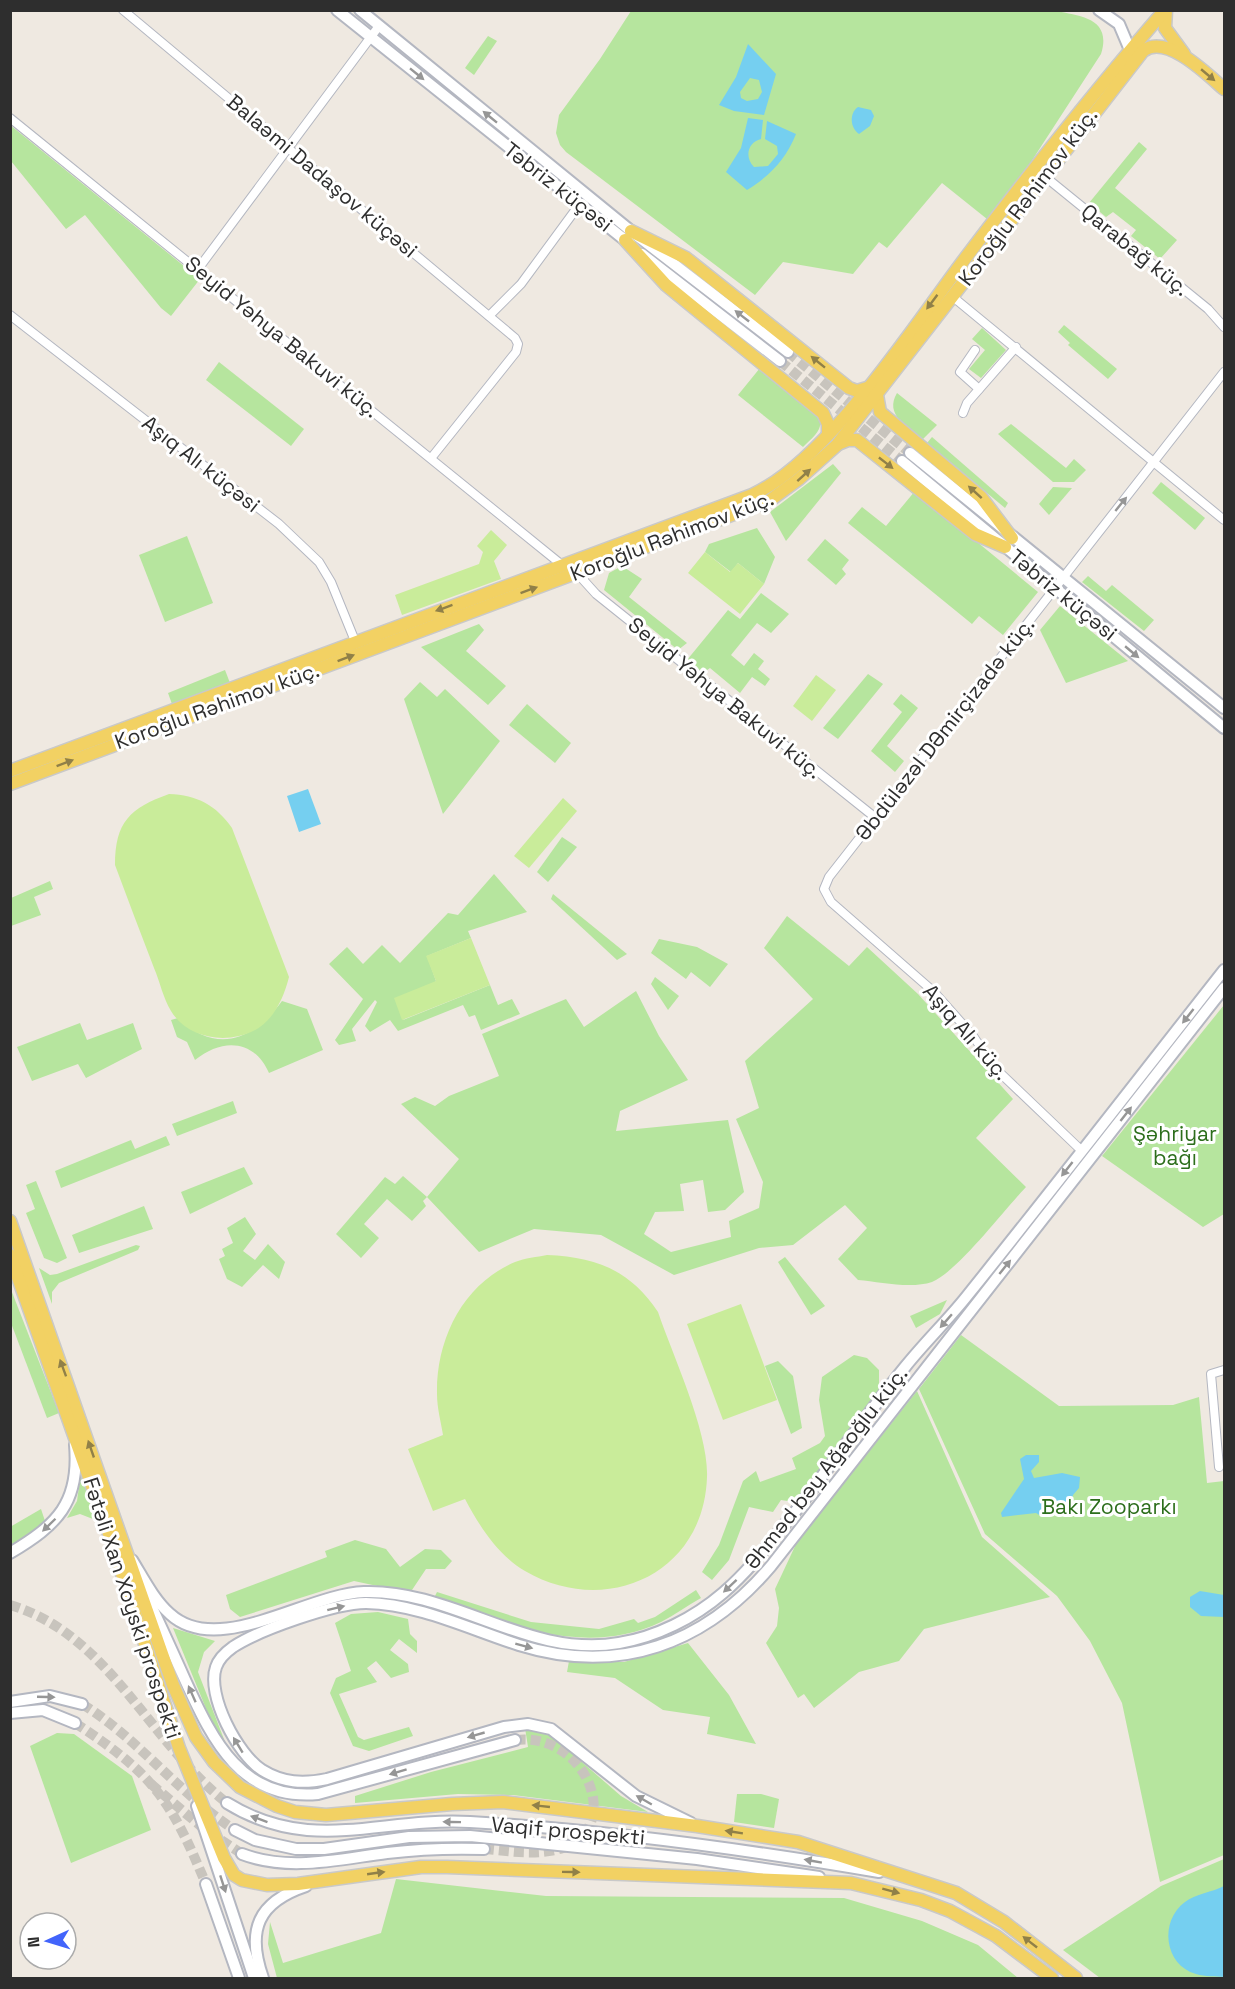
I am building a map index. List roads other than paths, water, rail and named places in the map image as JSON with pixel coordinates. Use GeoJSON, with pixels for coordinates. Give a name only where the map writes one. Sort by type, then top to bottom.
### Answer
{"type":"FeatureCollection","features":[{"type":"Feature","properties":{"kind":"main road","name":"Koroğlu Rəhimov küç."},"geometry":{"type":"LineString","coordinates":[[10,784],[769,501],[799,479],[837,445],[990,226],[1130,50],[1166,10]]}},
{"type":"Feature","properties":{"kind":"main road"},"geometry":{"type":"LineString","coordinates":[[1166,10],[1164,22],[1168,35],[1191,61],[1224,89]]}},
{"type":"Feature","properties":{"kind":"main road","name":"Koroğlu Rəhimov küç."},"geometry":{"type":"LineString","coordinates":[[10,771],[355,642],[558,560],[764,490],[792,469],[872,392],[953,297],[1043,175],[1143,51],[1154,46],[1162,47],[1191,61]]}},
{"type":"Feature","properties":{"kind":"main road"},"geometry":{"type":"LineString","coordinates":[[628,235],[686,258],[849,388],[872,392],[880,412],[981,497],[1008,542]]}},
{"type":"Feature","properties":{"kind":"main road"},"geometry":{"type":"LineString","coordinates":[[628,235],[666,285],[823,413],[828,424],[828,434]]}},
{"type":"Feature","properties":{"kind":"main road"},"geometry":{"type":"LineString","coordinates":[[837,445],[848,440],[857,440],[975,534],[1008,542]]}},
{"type":"Feature","properties":{"kind":"main road","name":"Fətəli Xan Xoyski prospekti"},"geometry":{"type":"LineString","coordinates":[[10,1221],[164,1660],[196,1737],[214,1762],[240,1786]]}},
{"type":"Feature","properties":{"kind":"main road","name":"Fətəli Xan Xoyski prospekti"},"geometry":{"type":"LineString","coordinates":[[10,1255],[74,1433],[179,1748],[224,1858],[234,1875],[248,1882],[267,1885],[319,1881]]}},
{"type":"Feature","properties":{"kind":"main road","name":"Vaqif prospekti"},"geometry":{"type":"LineString","coordinates":[[240,1786],[277,1806],[313,1814],[503,1802],[697,1826],[798,1842],[944,1888],[1004,1922],[1076,1978]]}},
{"type":"Feature","properties":{"kind":"main road","name":"Vaqif prospekti"},"geometry":{"type":"LineString","coordinates":[[319,1881],[396,1870],[447,1867],[851,1882],[921,1899],[950,1911],[996,1936],[1052,1978]]}},
{"type":"Feature","properties":{"kind":"street","name":"Balaəmi Dadaşov küçəsi"},"geometry":{"type":"LineString","coordinates":[[123,10],[515,338],[518,344],[516,352],[432,457]]}},
{"type":"Feature","properties":{"kind":"street","name":"Təbriz küçəsi"},"geometry":{"type":"LineString","coordinates":[[337,10],[579,205],[628,235],[788,352]]}},
{"type":"Feature","properties":{"kind":"street","name":"Təbriz küçəsi"},"geometry":{"type":"LineString","coordinates":[[360,10],[780,361]]}},
{"type":"Feature","properties":{"kind":"street"},"geometry":{"type":"LineString","coordinates":[[1099,10],[1119,24],[1130,50]]}},
{"type":"Feature","properties":{"kind":"street"},"geometry":{"type":"LineString","coordinates":[[198,268],[380,26]]}},
{"type":"Feature","properties":{"kind":"street","name":"Seyid Yəhya Bakuvi küç."},"geometry":{"type":"LineString","coordinates":[[10,118],[558,560]]}},
{"type":"Feature","properties":{"kind":"street","name":"Qarabağ küç."},"geometry":{"type":"LineString","coordinates":[[1043,175],[1208,309],[1224,327]]}},
{"type":"Feature","properties":{"kind":"street"},"geometry":{"type":"LineString","coordinates":[[489,316],[521,285],[579,205]]}},
{"type":"Feature","properties":{"kind":"street"},"geometry":{"type":"LineString","coordinates":[[953,297],[1224,520]]}},
{"type":"Feature","properties":{"kind":"street","name":"Aşıq Alı küçəsi"},"geometry":{"type":"LineString","coordinates":[[10,315],[279,524],[320,562],[331,582],[355,642]]}},
{"type":"Feature","properties":{"kind":"street"},"geometry":{"type":"LineString","coordinates":[[963,413],[979,389],[1016,347]]}},
{"type":"Feature","properties":{"kind":"street"},"geometry":{"type":"LineString","coordinates":[[975,350],[960,372],[979,389]]}},
{"type":"Feature","properties":{"kind":"street","name":"Əbdüləzəl DƏmirçizadə küç."},"geometry":{"type":"LineString","coordinates":[[824,889],[829,877],[877,819],[1224,372]]}},
{"type":"Feature","properties":{"kind":"street","name":"Təbriz küçəsi"},"geometry":{"type":"LineString","coordinates":[[906,457],[1008,542],[1055,587],[1224,728]]}},
{"type":"Feature","properties":{"kind":"street","name":"Təbriz küçəsi"},"geometry":{"type":"LineString","coordinates":[[1008,542],[1062,578],[1224,708]]}},
{"type":"Feature","properties":{"kind":"street","name":"Seyid Yəhya Bakuvi küç."},"geometry":{"type":"LineString","coordinates":[[577,573],[596,594],[877,819]]}},
{"type":"Feature","properties":{"kind":"street","name":"Aşıq Alı küç."},"geometry":{"type":"LineString","coordinates":[[824,889],[831,902],[934,992],[973,1036],[996,1069],[1082,1151]]}},
{"type":"Feature","properties":{"kind":"street","name":"Əhməd bəy Ağaoğlu küç."},"geometry":{"type":"LineString","coordinates":[[125,1549],[168,1613],[199,1627],[236,1629],[328,1597],[366,1592],[396,1594],[543,1640],[603,1645],[647,1636],[699,1611],[723,1593],[760,1556],[912,1359],[965,1299],[1224,970]]}},
{"type":"Feature","properties":{"kind":"street","name":"Əhməd bəy Ağaoğlu küç."},"geometry":{"type":"LineString","coordinates":[[697,1826],[636,1796],[551,1729],[535,1724],[504,1726],[327,1779],[293,1783],[271,1775],[246,1757],[234,1738],[215,1693],[214,1673],[222,1656],[232,1647],[280,1627],[346,1605],[365,1603],[396,1606],[521,1646],[569,1654],[605,1656],[652,1648],[707,1624],[756,1583],[1224,988]]}},
{"type":"Feature","properties":{"kind":"street"},"geometry":{"type":"LineString","coordinates":[[912,1359],[924,1369]]}},
{"type":"Feature","properties":{"kind":"street"},"geometry":{"type":"LineString","coordinates":[[1219,1467],[1211,1374],[1224,1370]]}},
{"type":"Feature","properties":{"kind":"street"},"geometry":{"type":"LineString","coordinates":[[10,1553],[43,1532],[65,1508],[74,1484],[74,1433]]}},
{"type":"Feature","properties":{"kind":"street"},"geometry":{"type":"LineString","coordinates":[[125,1549],[208,1730],[230,1760],[267,1787],[290,1794],[318,1794],[515,1740]]}},
{"type":"Feature","properties":{"kind":"street"},"geometry":{"type":"LineString","coordinates":[[699,1611],[707,1624]]}},
{"type":"Feature","properties":{"kind":"street"},"geometry":{"type":"LineString","coordinates":[[10,1702],[50,1696],[82,1704]]}},
{"type":"Feature","properties":{"kind":"street"},"geometry":{"type":"LineString","coordinates":[[10,1713],[43,1710],[75,1723]]}},
{"type":"Feature","properties":{"kind":"street"},"geometry":{"type":"LineString","coordinates":[[179,1748],[254,1978]]}},
{"type":"Feature","properties":{"kind":"street","name":"Vaqif prospekti"},"geometry":{"type":"LineString","coordinates":[[227,1803],[264,1821],[300,1831],[325,1832],[420,1822],[470,1822],[697,1844],[912,1878]]}},
{"type":"Feature","properties":{"kind":"street","name":"Vaqif prospekti"},"geometry":{"type":"LineString","coordinates":[[235,1830],[266,1843],[296,1849],[324,1849],[409,1837],[470,1836],[697,1859],[851,1882]]}},
{"type":"Feature","properties":{"kind":"street","name":"Vaqif prospekti"},"geometry":{"type":"LineString","coordinates":[[242,1854],[259,1861],[304,1864],[420,1849],[484,1849]]}},
{"type":"Feature","properties":{"kind":"street"},"geometry":{"type":"LineString","coordinates":[[263,1978],[256,1950],[261,1917],[270,1904],[283,1894],[319,1881]]}},
{"type":"Feature","properties":{"kind":"street"},"geometry":{"type":"LineString","coordinates":[[206,1884],[238,1978]]}},
{"type":"Feature","properties":{"kind":"water"},"geometry":{"type":"Polygon","coordinates":[[[748,44],[776,74],[764,115],[734,111],[719,105],[736,77],[748,44]],[[750,78],[740,92],[741,98],[747,101],[758,99],[762,92],[759,80],[750,78]]]}},
{"type":"Feature","properties":{"kind":"water"},"geometry":{"type":"Polygon","coordinates":[[[858,107],[871,110],[874,116],[870,126],[859,134],[852,120],[853,113],[858,107]]]}},
{"type":"Feature","properties":{"kind":"water"},"geometry":{"type":"Polygon","coordinates":[[[748,118],[763,120],[761,139],[753,143],[748,155],[754,167],[768,166],[778,154],[777,146],[765,139],[767,121],[796,134],[776,166],[747,190],[726,172],[741,148],[748,118]]]}},
{"type":"Feature","properties":{"kind":"water"},"geometry":{"type":"Polygon","coordinates":[[[308,789],[321,824],[299,832],[287,796],[308,789]]]}},
{"type":"Feature","properties":{"kind":"water"},"geometry":{"type":"Polygon","coordinates":[[[1026,1455],[1039,1455],[1039,1462],[1031,1471],[1034,1478],[1062,1473],[1080,1477],[1079,1488],[1073,1495],[1069,1514],[1064,1511],[1041,1516],[1036,1513],[1002,1517],[1001,1513],[1024,1479],[1020,1459],[1026,1455]]]}},
{"type":"Feature","properties":{"kind":"water"},"geometry":{"type":"Polygon","coordinates":[[[1200,1591],[1224,1595],[1224,1617],[1201,1616],[1190,1607],[1190,1597],[1200,1591]]]}},
{"type":"Feature","properties":{"kind":"water"},"geometry":{"type":"Polygon","coordinates":[[[1224,1886],[1224,1977],[1196,1974],[1177,1962],[1172,1952],[1169,1942],[1171,1920],[1177,1910],[1189,1899],[1224,1886]]]}},
{"type":"Feature","properties":{"kind":"tunnel"},"geometry":{"type":"LineString","coordinates":[[788,352],[910,453]]}},
{"type":"Feature","properties":{"kind":"tunnel"},"geometry":{"type":"LineString","coordinates":[[780,361],[902,461]]}},
{"type":"Feature","properties":{"kind":"tunnel"},"geometry":{"type":"LineString","coordinates":[[10,1605],[45,1619],[75,1640],[102,1664],[199,1778],[227,1803]]}},
{"type":"Feature","properties":{"kind":"tunnel"},"geometry":{"type":"LineString","coordinates":[[82,1704],[122,1733],[195,1800],[235,1830]]}},
{"type":"Feature","properties":{"kind":"tunnel"},"geometry":{"type":"LineString","coordinates":[[75,1723],[124,1758],[159,1794],[182,1831],[206,1884]]}},
{"type":"Feature","properties":{"kind":"tunnel"},"geometry":{"type":"LineString","coordinates":[[484,1849],[534,1852],[563,1848],[582,1837],[592,1821],[594,1802],[588,1782],[577,1764],[561,1750],[540,1741],[515,1740]]}},
{"type":"Feature","properties":{"kind":"tunnel"},"geometry":{"type":"LineString","coordinates":[[151,1784],[203,1828],[242,1854]]}},
{"type":"Feature","properties":{"kind":"park label","name":"Şəhriyar bağı"},"geometry":{"type":"Point","coordinates":[1175,1146]}},
{"type":"Feature","properties":{"kind":"park label","name":"Bakı Zooparkı"},"geometry":{"type":"Point","coordinates":[1109,1507]}}]}
